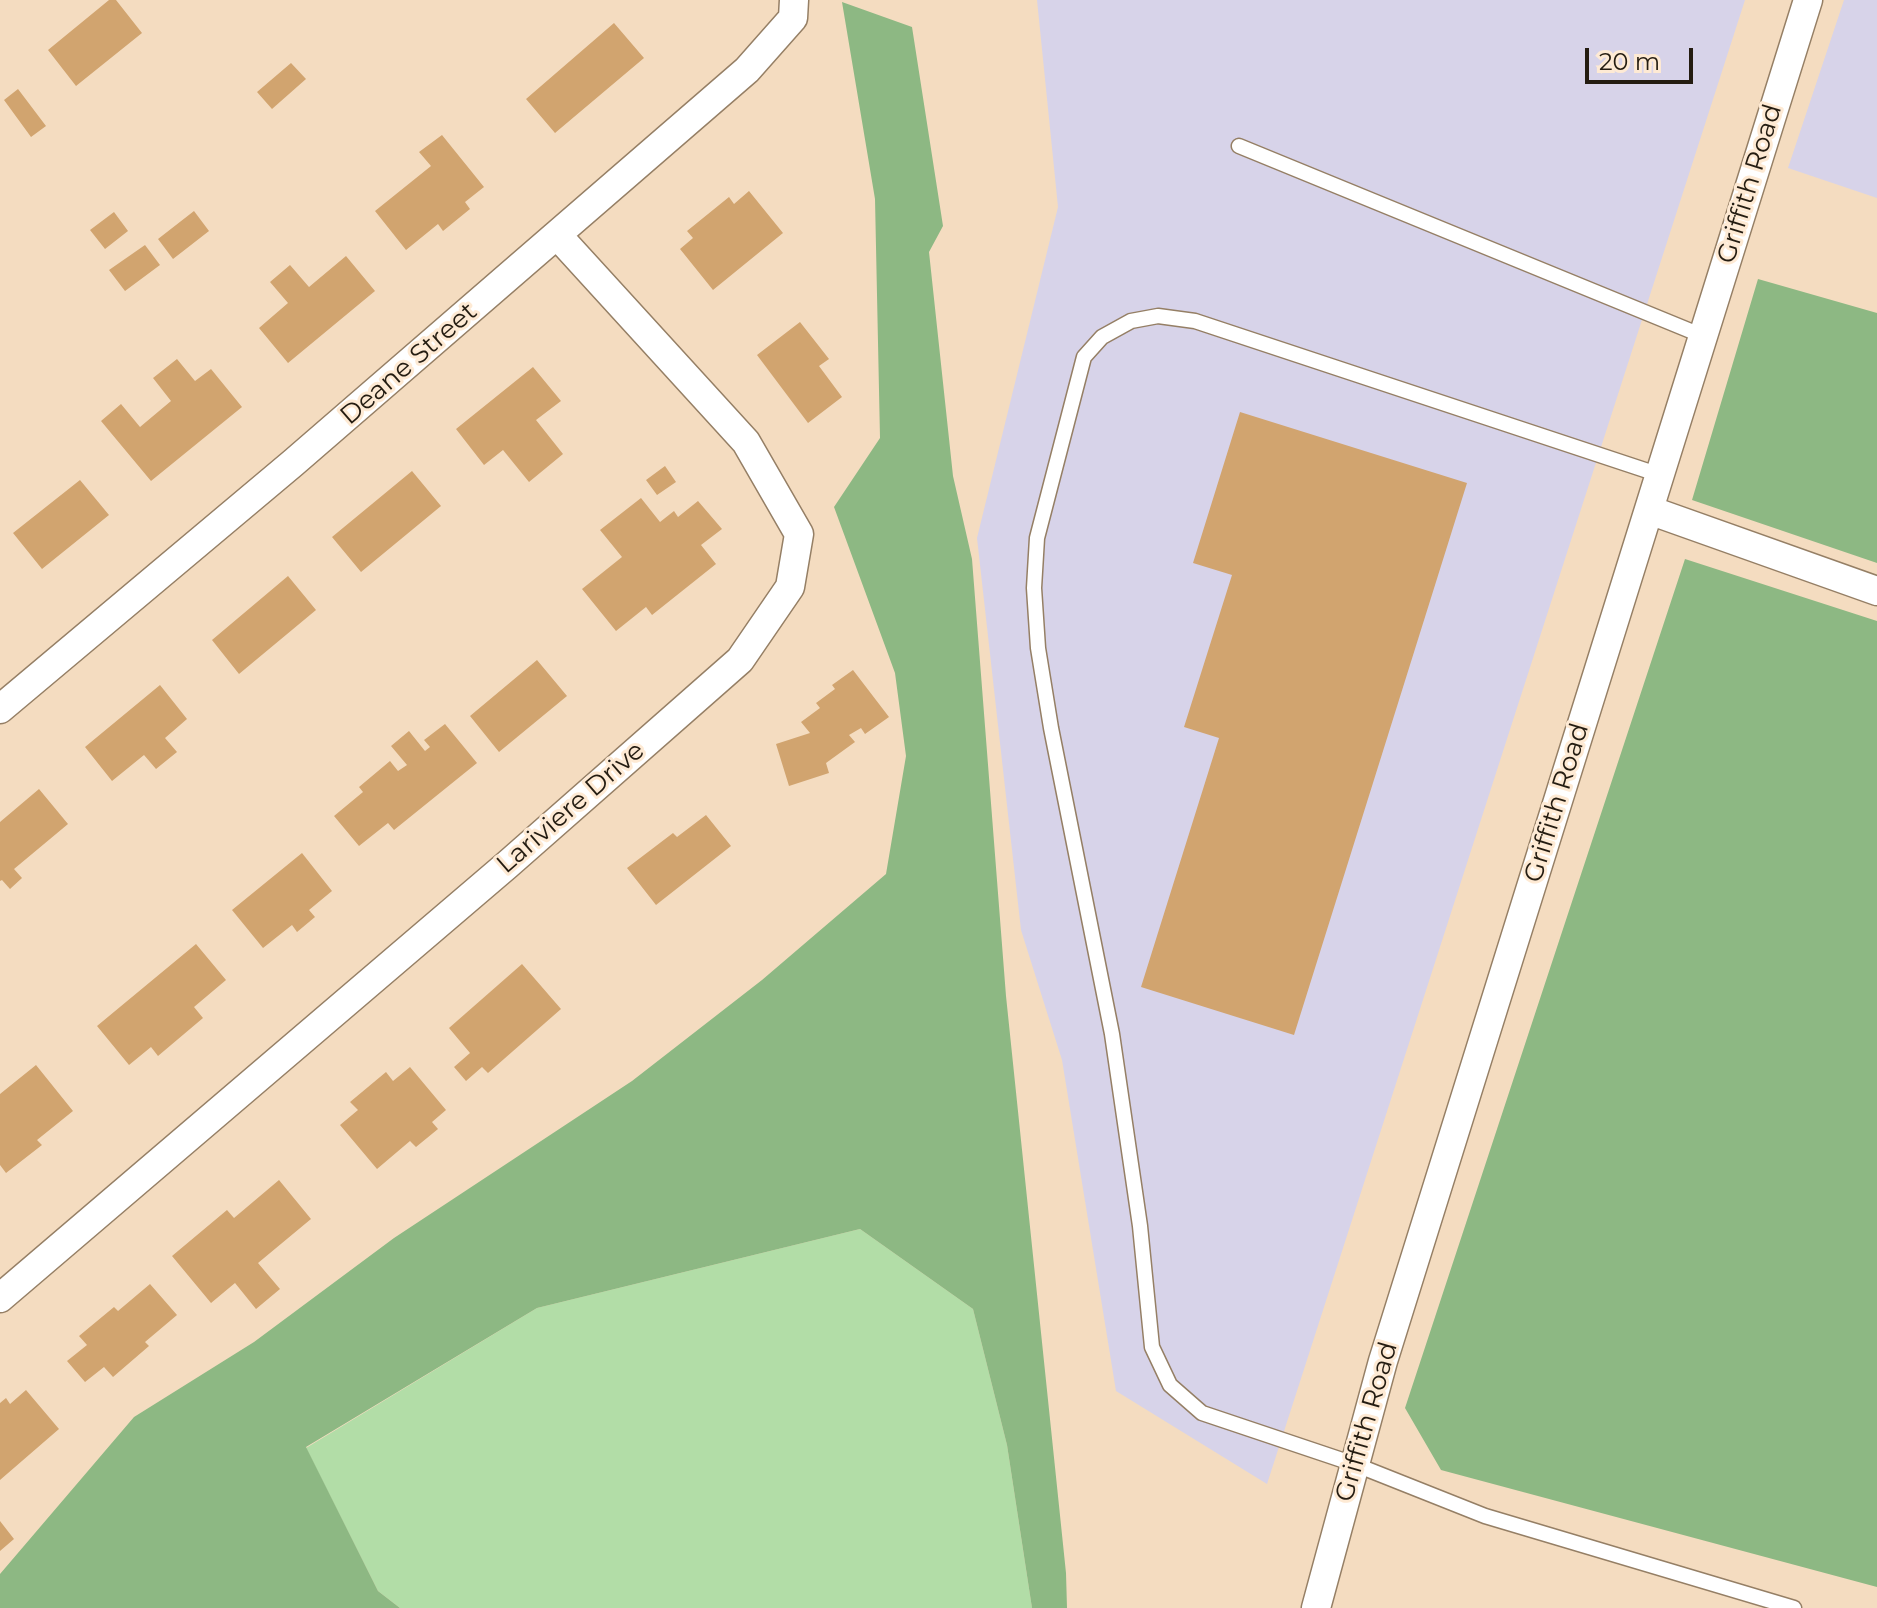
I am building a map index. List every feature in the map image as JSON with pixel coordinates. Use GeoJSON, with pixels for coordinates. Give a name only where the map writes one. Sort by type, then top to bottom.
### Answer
{"type":"FeatureCollection","features":[{"type":"Feature","properties":{"kind":"street","name":"Deane Street"},"geometry":{"type":"LineString","coordinates":[[0,709],[558,236],[747,70],[793,18],[794,0]]}},
{"type":"Feature","properties":{"kind":"street","name":"Griffith Road"},"geometry":{"type":"LineString","coordinates":[[1316,1608],[1383,1361],[1808,0]]}},
{"type":"Feature","properties":{"kind":"street","name":"Lariviere Drive"},"geometry":{"type":"LineString","coordinates":[[0,1298],[495,875],[740,660],[790,587],[799,534],[746,442],[558,236]]}},
{"type":"Feature","properties":{"kind":"street"},"geometry":{"type":"LineString","coordinates":[[1649,510],[1877,591]]}},
{"type":"Feature","properties":{"kind":"lane"},"geometry":{"type":"LineString","coordinates":[[1239,146],[1703,336]]}},
{"type":"Feature","properties":{"kind":"lane"},"geometry":{"type":"LineString","coordinates":[[1660,475],[1195,321],[1158,316],[1131,321],[1102,337],[1084,357],[1037,538],[1035,603],[1038,648],[1112,1034],[1140,1226],[1152,1347],[1170,1385],[1202,1413],[1354,1464],[1485,1516],[1794,1608]]}},
{"type":"Feature","properties":{"kind":"shaded area"},"geometry":{"type":"Polygon","coordinates":[[[1037,0],[1745,0],[1267,1484],[1116,1391],[1062,1060],[1021,930],[977,538],[1058,207],[1037,0]]]}},
{"type":"Feature","properties":{"kind":"shaded area"},"geometry":{"type":"Polygon","coordinates":[[[1844,0],[1877,0],[1877,198],[1788,168],[1844,0]]]}},
{"type":"Feature","properties":{"kind":"green space"},"geometry":{"type":"Polygon","coordinates":[[[842,2],[912,27],[943,226],[929,252],[953,476],[972,559],[1006,996],[1066,1573],[1067,1608],[1032,1608],[1007,1445],[973,1309],[860,1229],[537,1308],[306,1447],[378,1591],[400,1608],[0,1608],[0,1574],[134,1417],[254,1342],[394,1238],[632,1081],[762,980],[886,874],[906,756],[895,673],[834,507],[880,438],[875,199],[842,2]]]}},
{"type":"Feature","properties":{"kind":"green space"},"geometry":{"type":"Polygon","coordinates":[[[1758,279],[1877,313],[1877,563],[1692,500],[1758,279]]]}},
{"type":"Feature","properties":{"kind":"green space"},"geometry":{"type":"Polygon","coordinates":[[[1685,559],[1877,621],[1877,1587],[1441,1470],[1405,1408],[1685,559]]]}},
{"type":"Feature","properties":{"kind":"green space"},"geometry":{"type":"Polygon","coordinates":[[[860,1229],[973,1309],[1007,1445],[1032,1608],[400,1608],[378,1591],[306,1448],[537,1308],[860,1229]]]}},
{"type":"Feature","properties":{"kind":"building"},"geometry":{"type":"Polygon","coordinates":[[[109,0],[116,0],[142,33],[76,86],[48,50],[109,0]]]}},
{"type":"Feature","properties":{"kind":"building"},"geometry":{"type":"Polygon","coordinates":[[[614,23],[644,58],[555,133],[526,99],[614,23]]]}},
{"type":"Feature","properties":{"kind":"building"},"geometry":{"type":"Polygon","coordinates":[[[291,63],[306,79],[272,109],[257,92],[291,63]]]}},
{"type":"Feature","properties":{"kind":"building"},"geometry":{"type":"Polygon","coordinates":[[[18,89],[46,126],[31,137],[4,100],[18,89]]]}},
{"type":"Feature","properties":{"kind":"building"},"geometry":{"type":"Polygon","coordinates":[[[442,135],[484,187],[465,202],[470,209],[443,231],[438,224],[406,250],[375,211],[431,166],[419,152],[442,135]]]}},
{"type":"Feature","properties":{"kind":"building"},"geometry":{"type":"Polygon","coordinates":[[[749,191],[783,233],[713,290],[680,249],[693,238],[687,231],[729,197],[734,204],[749,191]]]}},
{"type":"Feature","properties":{"kind":"building"},"geometry":{"type":"Polygon","coordinates":[[[194,211],[209,231],[173,259],[158,239],[194,211]]]}},
{"type":"Feature","properties":{"kind":"building"},"geometry":{"type":"Polygon","coordinates":[[[114,212],[128,231],[105,249],[90,230],[114,212]]]}},
{"type":"Feature","properties":{"kind":"building"},"geometry":{"type":"Polygon","coordinates":[[[145,245],[160,265],[125,291],[109,270],[145,245]]]}},
{"type":"Feature","properties":{"kind":"building"},"geometry":{"type":"Polygon","coordinates":[[[346,256],[375,291],[288,363],[259,328],[288,303],[270,282],[290,265],[309,287],[346,256]]]}},
{"type":"Feature","properties":{"kind":"building"},"geometry":{"type":"Polygon","coordinates":[[[800,322],[829,359],[819,366],[842,397],[808,423],[757,355],[800,322]]]}},
{"type":"Feature","properties":{"kind":"building"},"geometry":{"type":"Polygon","coordinates":[[[177,359],[195,381],[211,369],[242,407],[151,481],[101,421],[121,404],[140,427],[171,401],[153,378],[177,359]]]}},
{"type":"Feature","properties":{"kind":"building"},"geometry":{"type":"Polygon","coordinates":[[[533,367],[561,401],[536,420],[563,454],[529,482],[503,450],[484,465],[456,429],[533,367]]]}},
{"type":"Feature","properties":{"kind":"building"},"geometry":{"type":"Polygon","coordinates":[[[1240,412],[1467,483],[1294,1035],[1141,987],[1219,738],[1184,727],[1232,575],[1193,563],[1240,412]]]}},
{"type":"Feature","properties":{"kind":"building"},"geometry":{"type":"Polygon","coordinates":[[[665,466],[676,482],[657,495],[646,480],[665,466]]]}},
{"type":"Feature","properties":{"kind":"building"},"geometry":{"type":"Polygon","coordinates":[[[412,471],[441,506],[361,572],[332,537],[412,471]]]}},
{"type":"Feature","properties":{"kind":"building"},"geometry":{"type":"Polygon","coordinates":[[[80,480],[109,515],[42,569],[13,533],[80,480]]]}},
{"type":"Feature","properties":{"kind":"building"},"geometry":{"type":"Polygon","coordinates":[[[641,498],[660,522],[674,511],[678,517],[698,501],[722,529],[701,545],[716,564],[652,615],[646,607],[616,631],[582,589],[622,557],[600,530],[641,498]]]}},
{"type":"Feature","properties":{"kind":"building"},"geometry":{"type":"Polygon","coordinates":[[[288,576],[316,610],[239,674],[212,640],[288,576]]]}},
{"type":"Feature","properties":{"kind":"building"},"geometry":{"type":"Polygon","coordinates":[[[537,660],[567,696],[499,752],[470,716],[537,660]]]}},
{"type":"Feature","properties":{"kind":"building"},"geometry":{"type":"Polygon","coordinates":[[[853,670],[889,717],[865,734],[861,728],[849,735],[855,742],[826,763],[829,773],[789,786],[776,744],[810,733],[801,722],[820,708],[816,703],[835,689],[832,685],[853,670]]]}},
{"type":"Feature","properties":{"kind":"building"},"geometry":{"type":"Polygon","coordinates":[[[160,685],[187,719],[165,738],[177,752],[156,769],[144,755],[112,781],[85,747],[160,685]]]}},
{"type":"Feature","properties":{"kind":"building"},"geometry":{"type":"Polygon","coordinates":[[[445,724],[477,763],[394,830],[388,823],[359,846],[334,816],[363,792],[359,787],[390,761],[398,771],[407,765],[391,746],[409,731],[425,751],[430,747],[424,740],[445,724]]]}},
{"type":"Feature","properties":{"kind":"building"},"geometry":{"type":"Polygon","coordinates":[[[39,789],[68,824],[14,869],[22,878],[10,889],[0,881],[0,822],[39,789]]]}},
{"type":"Feature","properties":{"kind":"building"},"geometry":{"type":"Polygon","coordinates":[[[706,815],[731,846],[656,905],[627,868],[673,833],[677,837],[706,815]]]}},
{"type":"Feature","properties":{"kind":"building"},"geometry":{"type":"Polygon","coordinates":[[[302,853],[332,891],[309,910],[315,917],[297,932],[292,925],[263,948],[232,910],[302,853]]]}},
{"type":"Feature","properties":{"kind":"building"},"geometry":{"type":"Polygon","coordinates":[[[196,944],[226,980],[194,1007],[203,1018],[158,1056],[151,1047],[129,1065],[97,1026],[196,944]]]}},
{"type":"Feature","properties":{"kind":"building"},"geometry":{"type":"Polygon","coordinates":[[[522,964],[561,1009],[488,1073],[482,1067],[466,1081],[454,1067],[470,1053],[449,1028],[522,964]]]}},
{"type":"Feature","properties":{"kind":"building"},"geometry":{"type":"Polygon","coordinates":[[[36,1065],[73,1111],[37,1140],[42,1145],[6,1173],[0,1165],[0,1094],[36,1065]]]}},
{"type":"Feature","properties":{"kind":"building"},"geometry":{"type":"Polygon","coordinates":[[[410,1067],[446,1110],[432,1122],[438,1129],[416,1147],[410,1141],[377,1169],[340,1125],[358,1110],[350,1102],[386,1072],[393,1081],[410,1067]]]}},
{"type":"Feature","properties":{"kind":"building"},"geometry":{"type":"Polygon","coordinates":[[[279,1180],[311,1219],[258,1263],[280,1289],[256,1309],[235,1283],[211,1303],[172,1256],[227,1210],[234,1218],[279,1180]]]}},
{"type":"Feature","properties":{"kind":"building"},"geometry":{"type":"Polygon","coordinates":[[[150,1284],[177,1315],[145,1342],[149,1346],[113,1377],[104,1367],[85,1382],[67,1361],[87,1345],[79,1336],[114,1307],[118,1311],[150,1284]]]}},
{"type":"Feature","properties":{"kind":"building"},"geometry":{"type":"Polygon","coordinates":[[[26,1390],[59,1429],[0,1480],[0,1403],[6,1398],[10,1404],[26,1390]]]}},
{"type":"Feature","properties":{"kind":"building"},"geometry":{"type":"Polygon","coordinates":[[[0,1521],[14,1539],[0,1551],[0,1521]]]}}]}
